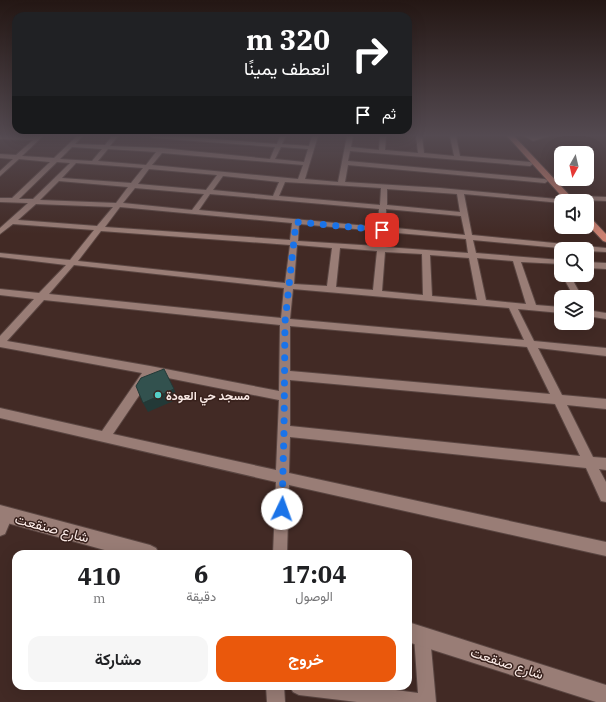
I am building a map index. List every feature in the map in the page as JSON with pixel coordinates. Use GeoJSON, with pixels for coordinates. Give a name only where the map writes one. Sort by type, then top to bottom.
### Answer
{"type":"FeatureCollection","features":[{"type":"Feature","properties":{"kind":"main road"},"geometry":{"type":"LineString","coordinates":[[534,169],[559,194]]}},
{"type":"Feature","properties":{"kind":"main road"},"geometry":{"type":"LineString","coordinates":[[538,169],[560,194]]}},
{"type":"Feature","properties":{"kind":"main road"},"geometry":{"type":"LineString","coordinates":[[594,226],[606,239]]}},
{"type":"Feature","properties":{"kind":"main road"},"geometry":{"type":"LineString","coordinates":[[593,234],[606,249]]}},
{"type":"Feature","properties":{"kind":"street"},"geometry":{"type":"LineString","coordinates":[[14,200],[47,169]]}},
{"type":"Feature","properties":{"kind":"street"},"geometry":{"type":"LineString","coordinates":[[0,232],[35,201],[67,169]]}},
{"type":"Feature","properties":{"kind":"street"},"geometry":{"type":"LineString","coordinates":[[0,343],[72,263],[98,228],[119,205],[148,169]]}},
{"type":"Feature","properties":{"kind":"street"},"geometry":{"type":"LineString","coordinates":[[167,169],[283,180],[384,187],[439,181],[545,181]]}},
{"type":"Feature","properties":{"kind":"street"},"geometry":{"type":"LineString","coordinates":[[301,181],[305,169]]}},
{"type":"Feature","properties":{"kind":"street"},"geometry":{"type":"LineString","coordinates":[[341,184],[344,169]]}},
{"type":"Feature","properties":{"kind":"street"},"geometry":{"type":"LineString","coordinates":[[375,169],[439,181],[460,192],[554,198]]}},
{"type":"Feature","properties":{"kind":"street"},"geometry":{"type":"LineString","coordinates":[[438,169],[439,181]]}},
{"type":"Feature","properties":{"kind":"street"},"geometry":{"type":"LineString","coordinates":[[194,212],[221,174]]}},
{"type":"Feature","properties":{"kind":"street"},"geometry":{"type":"LineString","coordinates":[[56,179],[464,214]]}},
{"type":"Feature","properties":{"kind":"street"},"geometry":{"type":"LineString","coordinates":[[275,198],[283,180]]}},
{"type":"Feature","properties":{"kind":"street"},"geometry":{"type":"LineString","coordinates":[[377,294],[384,187]]}},
{"type":"Feature","properties":{"kind":"street"},"geometry":{"type":"LineString","coordinates":[[460,192],[482,303]]}},
{"type":"Feature","properties":{"kind":"street"},"geometry":{"type":"LineString","coordinates":[[594,199],[606,199]]}},
{"type":"Feature","properties":{"kind":"street"},"geometry":{"type":"LineString","coordinates":[[0,200],[119,205],[382,230],[606,249]]}},
{"type":"Feature","properties":{"kind":"street"},"geometry":{"type":"LineString","coordinates":[[11,222],[554,262]]}},
{"type":"Feature","properties":{"kind":"street"},"geometry":{"type":"LineString","coordinates":[[280,550],[284,431],[285,322],[296,222]]}},
{"type":"Feature","properties":{"kind":"street"},"geometry":{"type":"LineString","coordinates":[[331,290],[336,246]]}},
{"type":"Feature","properties":{"kind":"street"},"geometry":{"type":"LineString","coordinates":[[426,253],[428,298]]}},
{"type":"Feature","properties":{"kind":"street"},"geometry":{"type":"LineString","coordinates":[[0,255],[289,286],[554,309]]}},
{"type":"Feature","properties":{"kind":"street"},"geometry":{"type":"LineString","coordinates":[[516,259],[532,307]]}},
{"type":"Feature","properties":{"kind":"street"},"geometry":{"type":"LineString","coordinates":[[594,265],[606,266]]}},
{"type":"Feature","properties":{"kind":"street"},"geometry":{"type":"LineString","coordinates":[[0,292],[285,322],[606,352]]}},
{"type":"Feature","properties":{"kind":"street"},"geometry":{"type":"LineString","coordinates":[[512,306],[560,400],[606,496]]}},
{"type":"Feature","properties":{"kind":"street"},"geometry":{"type":"LineString","coordinates":[[594,314],[606,316]]}},
{"type":"Feature","properties":{"kind":"street"},"geometry":{"type":"LineString","coordinates":[[0,343],[150,370],[284,398]]}},
{"type":"Feature","properties":{"kind":"street"},"geometry":{"type":"LineString","coordinates":[[105,436],[150,370]]}},
{"type":"Feature","properties":{"kind":"street"},"geometry":{"type":"LineString","coordinates":[[284,375],[606,404]]}},
{"type":"Feature","properties":{"kind":"street"},"geometry":{"type":"LineString","coordinates":[[0,413],[283,478],[606,549]]}},
{"type":"Feature","properties":{"kind":"street"},"geometry":{"type":"LineString","coordinates":[[284,431],[606,464]]}},
{"type":"Feature","properties":{"kind":"street","name":"شارع صنقعت"},"geometry":{"type":"LineString","coordinates":[[2,519],[133,550]]}},
{"type":"Feature","properties":{"kind":"street"},"geometry":{"type":"LineString","coordinates":[[331,690],[426,702],[415,634]]}},
{"type":"Feature","properties":{"kind":"street","name":"شارع صنقعت"},"geometry":{"type":"LineString","coordinates":[[415,634],[606,695]]}},
{"type":"Feature","properties":{"kind":"street"},"geometry":{"type":"LineString","coordinates":[[275,690],[276,702]]}},
{"type":"Feature","properties":{"kind":"building"},"geometry":{"type":"Polygon","coordinates":[[[164,369],[174,389],[143,403],[136,386],[141,378],[164,369]]]}},
{"type":"Feature","properties":{"kind":"place","name":"مسجد حي العودة"},"geometry":{"type":"Point","coordinates":[158,395]}},
{"type":"Feature","properties":{"kind":"route"},"geometry":{"type":"LineString","coordinates":[[282,509],[285,322],[296,222],[382,230]]}}]}
